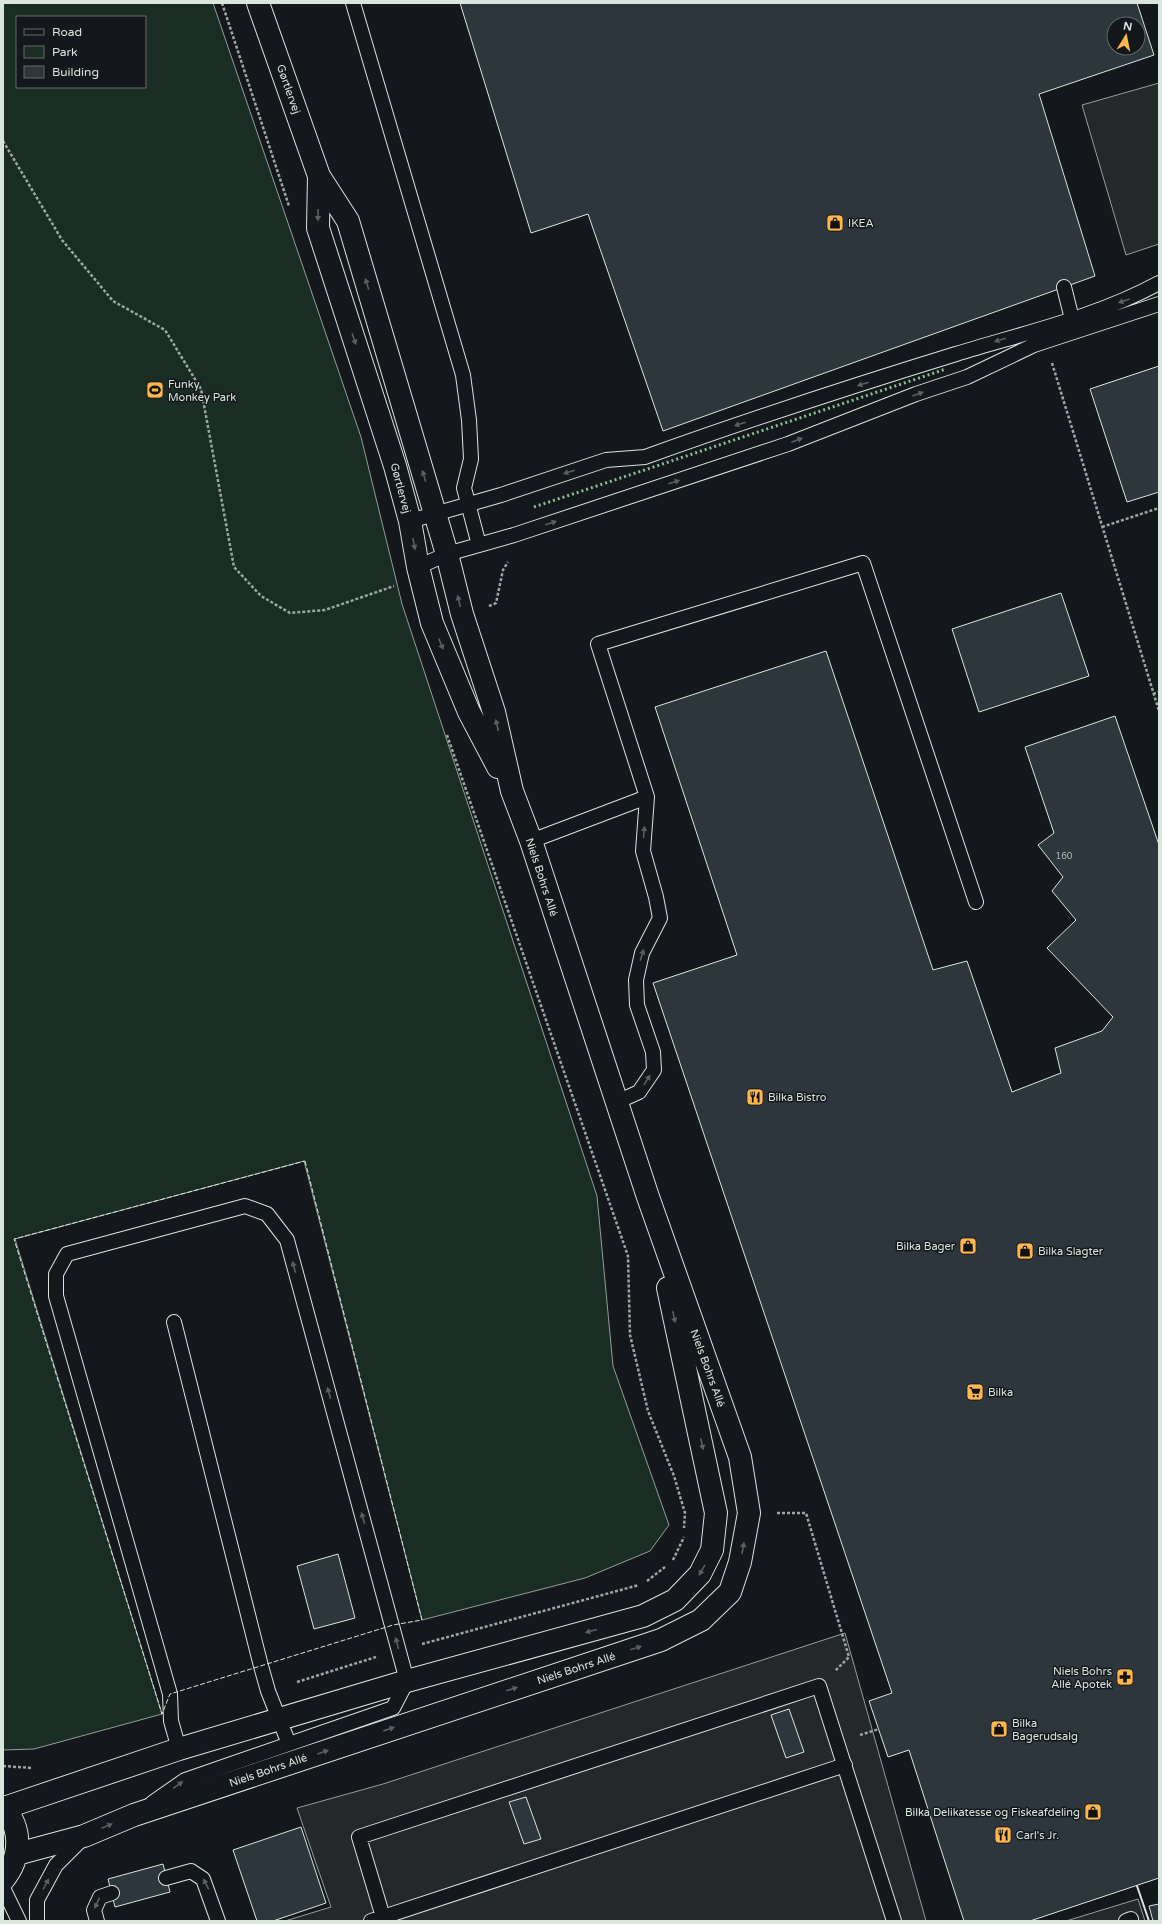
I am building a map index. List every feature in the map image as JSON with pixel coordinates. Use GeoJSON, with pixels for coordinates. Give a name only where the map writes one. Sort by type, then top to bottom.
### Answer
{"type":"FeatureCollection","features":[{"type":"Feature","properties":{"kind":"street","name":"Gørtlervej"},"geometry":{"type":"LineString","coordinates":[[258,3],[319,176],[348,221],[448,554]]}},
{"type":"Feature","properties":{"kind":"street","name":"Gørtlervej"},"geometry":{"type":"LineString","coordinates":[[319,176],[318,228],[394,461],[410,521],[418,567],[432,623],[469,712],[512,790]]}},
{"type":"Feature","properties":{"kind":"street","name":"Niels Bohrs Allé"},"geometry":{"type":"LineString","coordinates":[[17,1854],[84,1836],[134,1815],[661,1640],[701,1620],[730,1592],[740,1562],[749,1513],[740,1457],[648,1197],[531,841],[512,790],[494,712],[462,614],[448,554]]}},
{"type":"Feature","properties":{"kind":"street","name":"Niels Bohrs Allé"},"geometry":{"type":"LineString","coordinates":[[4,1807],[179,1749],[278,1719],[407,1681],[643,1616],[675,1600],[700,1574],[712,1550],[716,1513],[712,1488],[648,1197]]}},
{"type":"Feature","properties":{"kind":"street"},"geometry":{"type":"LineString","coordinates":[[3,1880],[11,1870],[17,1854],[18,1838],[13,1822],[4,1807]]}},
{"type":"Feature","properties":{"kind":"lane"},"geometry":{"type":"LineString","coordinates":[[354,3],[463,375],[469,420],[471,459],[464,488],[479,545]]}},
{"type":"Feature","properties":{"kind":"lane"},"geometry":{"type":"LineString","coordinates":[[418,567],[448,554],[514,535],[788,444],[916,394],[967,377],[1132,298],[1159,283]]}},
{"type":"Feature","properties":{"kind":"lane"},"geometry":{"type":"LineString","coordinates":[[1064,287],[1073,325]]}},
{"type":"Feature","properties":{"kind":"lane"},"geometry":{"type":"LineString","coordinates":[[410,521],[606,460],[645,457],[955,354],[1159,304]]}},
{"type":"Feature","properties":{"kind":"lane"},"geometry":{"type":"LineString","coordinates":[[617,1102],[639,1092],[654,1070],[653,1052],[637,1005],[636,980],[642,952],[660,918],[656,897],[642,851],[647,797],[598,644],[863,562],[976,902]]}},
{"type":"Feature","properties":{"kind":"lane"},"geometry":{"type":"LineString","coordinates":[[531,841],[647,797]]}},
{"type":"Feature","properties":{"kind":"lane"},"geometry":{"type":"LineString","coordinates":[[134,1815],[185,1780],[393,1708],[407,1681],[287,1240],[267,1214],[245,1206],[67,1254],[56,1274],[56,1296],[170,1694],[171,1722],[179,1749]]}},
{"type":"Feature","properties":{"kind":"lane"},"geometry":{"type":"LineString","coordinates":[[174,1322],[268,1691],[289,1744]]}},
{"type":"Feature","properties":{"kind":"lane"},"geometry":{"type":"LineString","coordinates":[[845,1765],[377,1919],[359,1836],[819,1686],[845,1765],[894,1921]]}},
{"type":"Feature","properties":{"kind":"lane"},"geometry":{"type":"LineString","coordinates":[[37,1921],[37,1900],[56,1865],[84,1836]]}},
{"type":"Feature","properties":{"kind":"lane"},"geometry":{"type":"LineString","coordinates":[[166,1878],[191,1871],[203,1879],[210,1893],[218,1921]]}},
{"type":"Feature","properties":{"kind":"lane"},"geometry":{"type":"LineString","coordinates":[[3,1888],[19,1921]]}},
{"type":"Feature","properties":{"kind":"lane"},"geometry":{"type":"LineString","coordinates":[[97,1921],[94,1910],[100,1897],[112,1893]]}},
{"type":"Feature","properties":{"kind":"lane"},"geometry":{"type":"LineString","coordinates":[[1126,1921],[1131,1919],[1131,1921]]}},
{"type":"Feature","properties":{"kind":"path"},"geometry":{"type":"LineString","coordinates":[[222,3],[290,207]]}},
{"type":"Feature","properties":{"kind":"path"},"geometry":{"type":"LineString","coordinates":[[3,141],[62,240],[113,301],[165,330],[201,389],[234,567],[261,596],[290,612],[325,610],[398,584]]}},
{"type":"Feature","properties":{"kind":"path"},"geometry":{"type":"LineString","coordinates":[[1050,358],[1159,711]]}},
{"type":"Feature","properties":{"kind":"path"},"geometry":{"type":"LineString","coordinates":[[1102,527],[1159,508]]}},
{"type":"Feature","properties":{"kind":"path"},"geometry":{"type":"LineString","coordinates":[[1153,694],[1159,692]]}},
{"type":"Feature","properties":{"kind":"path"},"geometry":{"type":"LineString","coordinates":[[268,1691],[399,1650],[643,1584],[671,1563],[684,1538],[685,1513],[674,1476],[648,1411],[630,1335],[628,1256],[445,729]]}},
{"type":"Feature","properties":{"kind":"path"},"geometry":{"type":"LineString","coordinates":[[770,1513],[806,1513],[849,1657],[819,1686]]}},
{"type":"Feature","properties":{"kind":"path"},"geometry":{"type":"LineString","coordinates":[[3,1766],[35,1768]]}},
{"type":"Feature","properties":{"kind":"green space"},"geometry":{"type":"Polygon","coordinates":[[[3,3],[213,3],[361,437],[402,604],[597,1196],[613,1366],[669,1525],[650,1551],[585,1578],[422,1620],[304,1161],[15,1239],[162,1714],[34,1749],[3,1750],[3,3]]]}},
{"type":"Feature","properties":{"kind":"shaded area"},"geometry":{"type":"Polygon","coordinates":[[[1159,83],[1159,244],[1126,255],[1082,105],[1159,83]]]}},
{"type":"Feature","properties":{"kind":"shaded area"},"geometry":{"type":"Polygon","coordinates":[[[845,1633],[926,1921],[285,1921],[331,1907],[297,1808],[383,1784],[845,1633]]]}},
{"type":"Feature","properties":{"kind":"shaded area"},"geometry":{"type":"Polygon","coordinates":[[[1138,1899],[1145,1921],[1066,1921],[1138,1899]]]}},
{"type":"Feature","properties":{"kind":"building","name":"IKEA"},"geometry":{"type":"Polygon","coordinates":[[[460,3],[1137,3],[1141,16],[1106,16],[1106,56],[1146,56],[1146,31],[1154,55],[1039,94],[1095,276],[663,431],[588,214],[531,233],[460,3]]]}},
{"type":"Feature","properties":{"kind":"building"},"geometry":{"type":"Polygon","coordinates":[[[1159,366],[1159,492],[1127,502],[1090,389],[1159,366]]]}},
{"type":"Feature","properties":{"kind":"building"},"geometry":{"type":"Polygon","coordinates":[[[1061,593],[1089,676],[979,712],[952,629],[1061,593]]]}},
{"type":"Feature","properties":{"kind":"building","name":"Bilka"},"geometry":{"type":"Polygon","coordinates":[[[826,651],[933,970],[967,961],[1012,1092],[1061,1073],[1055,1048],[1102,1031],[1113,1017],[1047,948],[1076,920],[1052,891],[1063,877],[1038,845],[1054,833],[1025,747],[1115,716],[1159,845],[1159,1878],[1030,1921],[964,1921],[909,1750],[888,1757],[869,1701],[892,1693],[653,983],[737,955],[655,707],[826,651]]]}},
{"type":"Feature","properties":{"kind":"building"},"geometry":{"type":"Polygon","coordinates":[[[338,1554],[355,1618],[314,1629],[297,1566],[338,1554]]]}},
{"type":"Feature","properties":{"kind":"building"},"geometry":{"type":"Polygon","coordinates":[[[789,1709],[804,1752],[786,1758],[771,1715],[789,1709]]]}},
{"type":"Feature","properties":{"kind":"building"},"geometry":{"type":"Polygon","coordinates":[[[526,1797],[541,1839],[524,1844],[509,1802],[526,1797]]]}},
{"type":"Feature","properties":{"kind":"building"},"geometry":{"type":"Polygon","coordinates":[[[301,1827],[326,1903],[273,1921],[257,1921],[233,1850],[301,1827]]]}},
{"type":"Feature","properties":{"kind":"building"},"geometry":{"type":"Polygon","coordinates":[[[163,1864],[170,1892],[115,1907],[108,1879],[163,1864]]]}},
{"type":"Feature","properties":{"kind":"building"},"geometry":{"type":"Polygon","coordinates":[[[1159,1904],[1159,1921],[1153,1921],[1149,1906],[1159,1904]]]}},
{"type":"Feature","properties":{"kind":"hedge"},"geometry":{"type":"LineString","coordinates":[[534,507],[946,369]]}},
{"type":"Feature","properties":{"kind":"fence"},"geometry":{"type":"LineString","coordinates":[[305,1161],[422,1620],[393,1625],[170,1694],[162,1714],[14,1239],[305,1161]]}},
{"type":"Feature","properties":{"kind":"wall"},"geometry":{"type":"LineString","coordinates":[[1137,1886],[1149,1921]]}},
{"type":"Feature","properties":{"kind":"place","name":"IKEA"},"geometry":{"type":"Point","coordinates":[835,223]}},
{"type":"Feature","properties":{"kind":"place","name":"Funky Monkey Park"},"geometry":{"type":"Point","coordinates":[155,390]}},
{"type":"Feature","properties":{"kind":"place","name":"Bilka Bistro"},"geometry":{"type":"Point","coordinates":[755,1097]}},
{"type":"Feature","properties":{"kind":"place","name":"Bilka Bager"},"geometry":{"type":"Point","coordinates":[968,1246]}},
{"type":"Feature","properties":{"kind":"place","name":"Bilka Slagter"},"geometry":{"type":"Point","coordinates":[1025,1251]}},
{"type":"Feature","properties":{"kind":"place","name":"Bilka"},"geometry":{"type":"Point","coordinates":[975,1392]}},
{"type":"Feature","properties":{"kind":"place","name":"Niels Bohrs Allé Apotek"},"geometry":{"type":"Point","coordinates":[1125,1677]}},
{"type":"Feature","properties":{"kind":"place","name":"Bilka Bagerudsalg"},"geometry":{"type":"Point","coordinates":[999,1729]}},
{"type":"Feature","properties":{"kind":"place","name":"Bilka Delikatesse og Fiskeafdeling"},"geometry":{"type":"Point","coordinates":[1093,1812]}},
{"type":"Feature","properties":{"kind":"place","name":"Carl's Jr."},"geometry":{"type":"Point","coordinates":[1003,1835]}}]}
